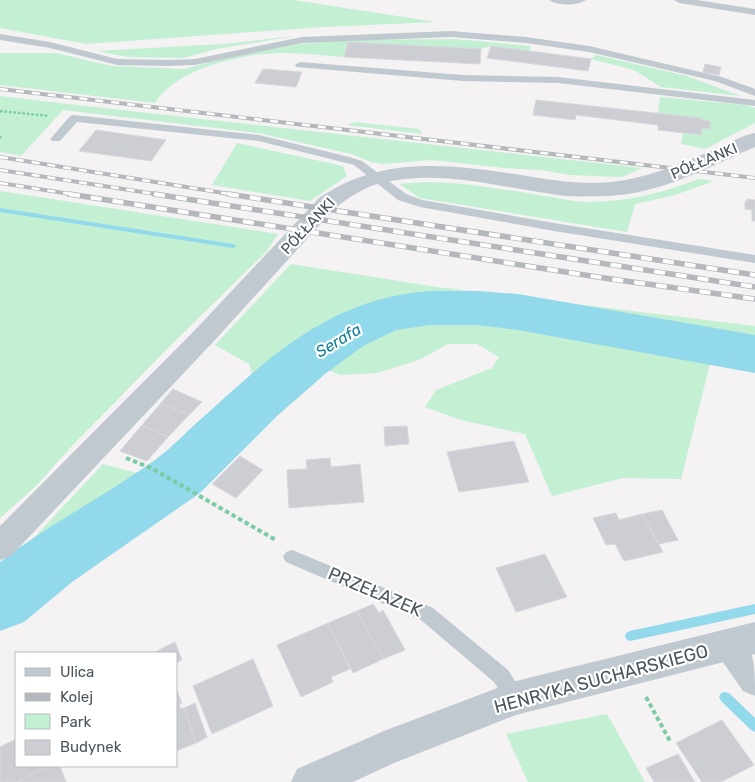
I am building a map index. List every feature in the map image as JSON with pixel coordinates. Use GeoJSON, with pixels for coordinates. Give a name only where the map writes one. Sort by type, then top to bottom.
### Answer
{"type":"FeatureCollection","features":[{"type":"Feature","properties":{"kind":"street","name":"PÓŁŁANKI"},"geometry":{"type":"LineString","coordinates":[[0,547],[205,336],[327,203],[353,186],[376,178],[405,173],[448,172],[567,188],[610,189],[637,185],[676,174],[755,139]]}},
{"type":"Feature","properties":{"kind":"street","name":"HENRYKA SUCHARSKIEGO"},"geometry":{"type":"LineString","coordinates":[[310,782],[384,749],[516,698],[743,641]]}},
{"type":"Feature","properties":{"kind":"street"},"geometry":{"type":"LineString","coordinates":[[743,641],[755,678]]}},
{"type":"Feature","properties":{"kind":"lane"},"geometry":{"type":"LineString","coordinates":[[554,0],[561,2],[581,0]]}},
{"type":"Feature","properties":{"kind":"lane"},"geometry":{"type":"LineString","coordinates":[[679,0],[755,11]]}},
{"type":"Feature","properties":{"kind":"lane"},"geometry":{"type":"LineString","coordinates":[[721,0],[755,11]]}},
{"type":"Feature","properties":{"kind":"lane"},"geometry":{"type":"LineString","coordinates":[[0,37],[50,45],[117,62],[167,64],[195,62],[302,40],[451,34],[470,35],[589,48],[718,79],[755,93]]}},
{"type":"Feature","properties":{"kind":"lane"},"geometry":{"type":"LineString","coordinates":[[300,65],[463,78],[558,80],[755,103]]}},
{"type":"Feature","properties":{"kind":"lane"},"geometry":{"type":"LineString","coordinates":[[56,139],[74,118],[266,140],[358,163],[402,197],[430,205],[755,259]]}},
{"type":"Feature","properties":{"kind":"lane","name":"PRZEŁAZEK"},"geometry":{"type":"LineString","coordinates":[[292,557],[427,614],[501,676],[516,698]]}},
{"type":"Feature","properties":{"kind":"path"},"geometry":{"type":"LineString","coordinates":[[0,111],[74,118]]}},
{"type":"Feature","properties":{"kind":"path"},"geometry":{"type":"LineString","coordinates":[[0,136],[1,140]]}},
{"type":"Feature","properties":{"kind":"path"},"geometry":{"type":"LineString","coordinates":[[145,465],[272,537],[292,557]]}},
{"type":"Feature","properties":{"kind":"path"},"geometry":{"type":"LineString","coordinates":[[646,697],[672,743]]}},
{"type":"Feature","properties":{"kind":"green space"},"geometry":{"type":"Polygon","coordinates":[[[0,0],[293,0],[436,22],[324,27],[86,44],[0,28],[0,0]]]}},
{"type":"Feature","properties":{"kind":"green space"},"geometry":{"type":"Polygon","coordinates":[[[296,36],[216,49],[184,58],[128,57],[97,51],[223,44],[296,36]]]}},
{"type":"Feature","properties":{"kind":"green space"},"geometry":{"type":"Polygon","coordinates":[[[454,39],[531,46],[529,51],[491,46],[481,49],[348,42],[344,57],[284,53],[250,56],[219,63],[189,74],[175,82],[155,103],[0,85],[0,53],[56,53],[112,66],[185,69],[228,57],[298,44],[347,40],[454,39]]]}},
{"type":"Feature","properties":{"kind":"green space"},"geometry":{"type":"Polygon","coordinates":[[[596,55],[687,76],[741,96],[661,87],[634,70],[591,59],[596,55]]]}},
{"type":"Feature","properties":{"kind":"green space"},"geometry":{"type":"Polygon","coordinates":[[[0,96],[642,168],[622,177],[570,175],[540,170],[432,160],[383,164],[371,162],[351,154],[259,133],[63,110],[21,156],[0,152],[0,96]]]}},
{"type":"Feature","properties":{"kind":"green space"},"geometry":{"type":"Polygon","coordinates":[[[660,97],[745,105],[755,108],[755,123],[705,149],[681,144],[683,133],[701,135],[702,128],[710,129],[709,121],[658,113],[660,97]]]}},
{"type":"Feature","properties":{"kind":"green space"},"geometry":{"type":"Polygon","coordinates":[[[355,122],[419,129],[422,134],[347,125],[355,122]]]}},
{"type":"Feature","properties":{"kind":"green space"},"geometry":{"type":"Polygon","coordinates":[[[237,143],[343,166],[347,176],[310,201],[212,185],[237,143]]]}},
{"type":"Feature","properties":{"kind":"green space"},"geometry":{"type":"Polygon","coordinates":[[[699,179],[714,181],[675,195],[635,204],[627,232],[420,198],[399,184],[417,182],[452,183],[584,202],[599,202],[643,196],[699,179]]]}},
{"type":"Feature","properties":{"kind":"green space"},"geometry":{"type":"Polygon","coordinates":[[[0,191],[278,234],[266,252],[169,347],[71,447],[37,485],[0,518],[0,191]]]}},
{"type":"Feature","properties":{"kind":"green space"},"geometry":{"type":"Polygon","coordinates":[[[291,264],[437,287],[755,326],[755,371],[710,364],[681,479],[623,478],[552,496],[525,434],[461,420],[425,407],[436,390],[492,368],[499,357],[477,344],[448,344],[419,360],[377,373],[340,375],[324,368],[192,492],[129,539],[51,587],[0,631],[0,574],[103,464],[148,476],[173,459],[255,383],[249,364],[215,345],[291,264]]]}},
{"type":"Feature","properties":{"kind":"green space"},"geometry":{"type":"Polygon","coordinates":[[[607,714],[645,782],[528,782],[506,734],[607,714]]]}},
{"type":"Feature","properties":{"kind":"building"},"geometry":{"type":"Polygon","coordinates":[[[348,42],[481,49],[480,64],[344,57],[348,42]]]}},
{"type":"Feature","properties":{"kind":"building"},"geometry":{"type":"Polygon","coordinates":[[[491,46],[591,59],[588,71],[487,58],[491,46]]]}},
{"type":"Feature","properties":{"kind":"building"},"geometry":{"type":"Polygon","coordinates":[[[705,64],[721,67],[719,75],[703,72],[705,64]]]}},
{"type":"Feature","properties":{"kind":"building"},"geometry":{"type":"Polygon","coordinates":[[[263,69],[302,72],[296,87],[255,83],[263,69]]]}},
{"type":"Feature","properties":{"kind":"building"},"geometry":{"type":"Polygon","coordinates":[[[536,100],[701,118],[702,120],[710,121],[710,129],[702,128],[702,135],[658,130],[658,125],[576,115],[575,120],[533,115],[536,100]]]}},
{"type":"Feature","properties":{"kind":"building"},"geometry":{"type":"Polygon","coordinates":[[[96,130],[166,140],[151,161],[79,151],[96,130]]]}},
{"type":"Feature","properties":{"kind":"building"},"geometry":{"type":"Polygon","coordinates":[[[747,199],[755,200],[755,221],[752,221],[752,210],[745,209],[745,201],[747,199]]]}},
{"type":"Feature","properties":{"kind":"building"},"geometry":{"type":"Polygon","coordinates":[[[173,389],[202,402],[189,415],[161,403],[173,389]]]}},
{"type":"Feature","properties":{"kind":"building"},"geometry":{"type":"Polygon","coordinates":[[[161,403],[189,415],[168,437],[142,425],[161,403]]]}},
{"type":"Feature","properties":{"kind":"building"},"geometry":{"type":"Polygon","coordinates":[[[142,425],[168,437],[147,461],[120,451],[142,425]]]}},
{"type":"Feature","properties":{"kind":"building"},"geometry":{"type":"Polygon","coordinates":[[[407,426],[409,444],[385,446],[384,427],[407,426]]]}},
{"type":"Feature","properties":{"kind":"building"},"geometry":{"type":"Polygon","coordinates":[[[514,441],[529,482],[459,492],[447,452],[514,441]]]}},
{"type":"Feature","properties":{"kind":"building"},"geometry":{"type":"Polygon","coordinates":[[[240,456],[263,470],[236,498],[212,484],[240,456]]]}},
{"type":"Feature","properties":{"kind":"building"},"geometry":{"type":"Polygon","coordinates":[[[330,458],[331,467],[360,464],[364,502],[289,508],[287,470],[307,469],[306,460],[330,458]]]}},
{"type":"Feature","properties":{"kind":"building"},"geometry":{"type":"Polygon","coordinates":[[[662,510],[678,540],[659,544],[642,514],[662,510]]]}},
{"type":"Feature","properties":{"kind":"building"},"geometry":{"type":"Polygon","coordinates":[[[616,513],[619,520],[642,514],[663,552],[624,561],[615,544],[606,545],[593,518],[616,513]]]}},
{"type":"Feature","properties":{"kind":"building"},"geometry":{"type":"Polygon","coordinates":[[[545,554],[567,597],[516,612],[496,568],[545,554]]]}},
{"type":"Feature","properties":{"kind":"building"},"geometry":{"type":"Polygon","coordinates":[[[373,604],[379,613],[383,610],[405,650],[383,659],[357,611],[373,604]]]}},
{"type":"Feature","properties":{"kind":"building"},"geometry":{"type":"Polygon","coordinates":[[[357,611],[383,659],[353,673],[328,623],[357,611]]]}},
{"type":"Feature","properties":{"kind":"building"},"geometry":{"type":"Polygon","coordinates":[[[328,623],[350,669],[331,677],[333,682],[301,697],[277,645],[328,623]]]}},
{"type":"Feature","properties":{"kind":"building"},"geometry":{"type":"Polygon","coordinates":[[[175,642],[182,660],[178,662],[178,652],[155,652],[175,642]]]}},
{"type":"Feature","properties":{"kind":"building"},"geometry":{"type":"Polygon","coordinates":[[[253,659],[273,706],[212,734],[193,686],[253,659]]]}},
{"type":"Feature","properties":{"kind":"building"},"geometry":{"type":"Polygon","coordinates":[[[178,693],[182,703],[179,704],[181,709],[184,708],[196,743],[178,750],[178,693]]]}},
{"type":"Feature","properties":{"kind":"building"},"geometry":{"type":"Polygon","coordinates":[[[195,703],[207,737],[196,743],[184,708],[195,703]]]}},
{"type":"Feature","properties":{"kind":"building"},"geometry":{"type":"Polygon","coordinates":[[[722,720],[754,765],[721,782],[702,782],[676,743],[722,720]]]}},
{"type":"Feature","properties":{"kind":"building"},"geometry":{"type":"Polygon","coordinates":[[[15,740],[15,767],[48,767],[17,782],[0,782],[0,747],[15,740]]]}},
{"type":"Feature","properties":{"kind":"building"},"geometry":{"type":"Polygon","coordinates":[[[678,754],[695,782],[654,782],[646,768],[678,754]]]}},
{"type":"Feature","properties":{"kind":"building"},"geometry":{"type":"Polygon","coordinates":[[[48,767],[60,767],[66,782],[17,782],[48,767]]]}},
{"type":"Feature","properties":{"kind":"waterway"},"geometry":{"type":"LineString","coordinates":[[0,210],[233,246]]}},
{"type":"Feature","properties":{"kind":"waterway","name":"Serafa"},"geometry":{"type":"LineString","coordinates":[[0,601],[49,562],[178,476],[257,401],[306,360],[344,333],[380,316],[405,310],[430,308],[478,308],[518,312],[755,354]]}},
{"type":"Feature","properties":{"kind":"waterway"},"geometry":{"type":"LineString","coordinates":[[630,636],[755,609]]}},
{"type":"Feature","properties":{"kind":"waterway"},"geometry":{"type":"LineString","coordinates":[[725,697],[755,726]]}},
{"type":"Feature","properties":{"kind":"railway"},"geometry":{"type":"LineString","coordinates":[[0,89],[755,178]]}},
{"type":"Feature","properties":{"kind":"railway"},"geometry":{"type":"LineString","coordinates":[[0,157],[236,195]]}},
{"type":"Feature","properties":{"kind":"railway"},"geometry":{"type":"LineString","coordinates":[[0,170],[162,195]]}},
{"type":"Feature","properties":{"kind":"railway"},"geometry":{"type":"LineString","coordinates":[[0,183],[77,195]]}},
{"type":"Feature","properties":{"kind":"railway"},"geometry":{"type":"LineString","coordinates":[[69,194],[604,278],[755,299]]}},
{"type":"Feature","properties":{"kind":"railway"},"geometry":{"type":"LineString","coordinates":[[154,194],[755,287]]}},
{"type":"Feature","properties":{"kind":"railway"},"geometry":{"type":"LineString","coordinates":[[228,194],[755,275]]}}]}
